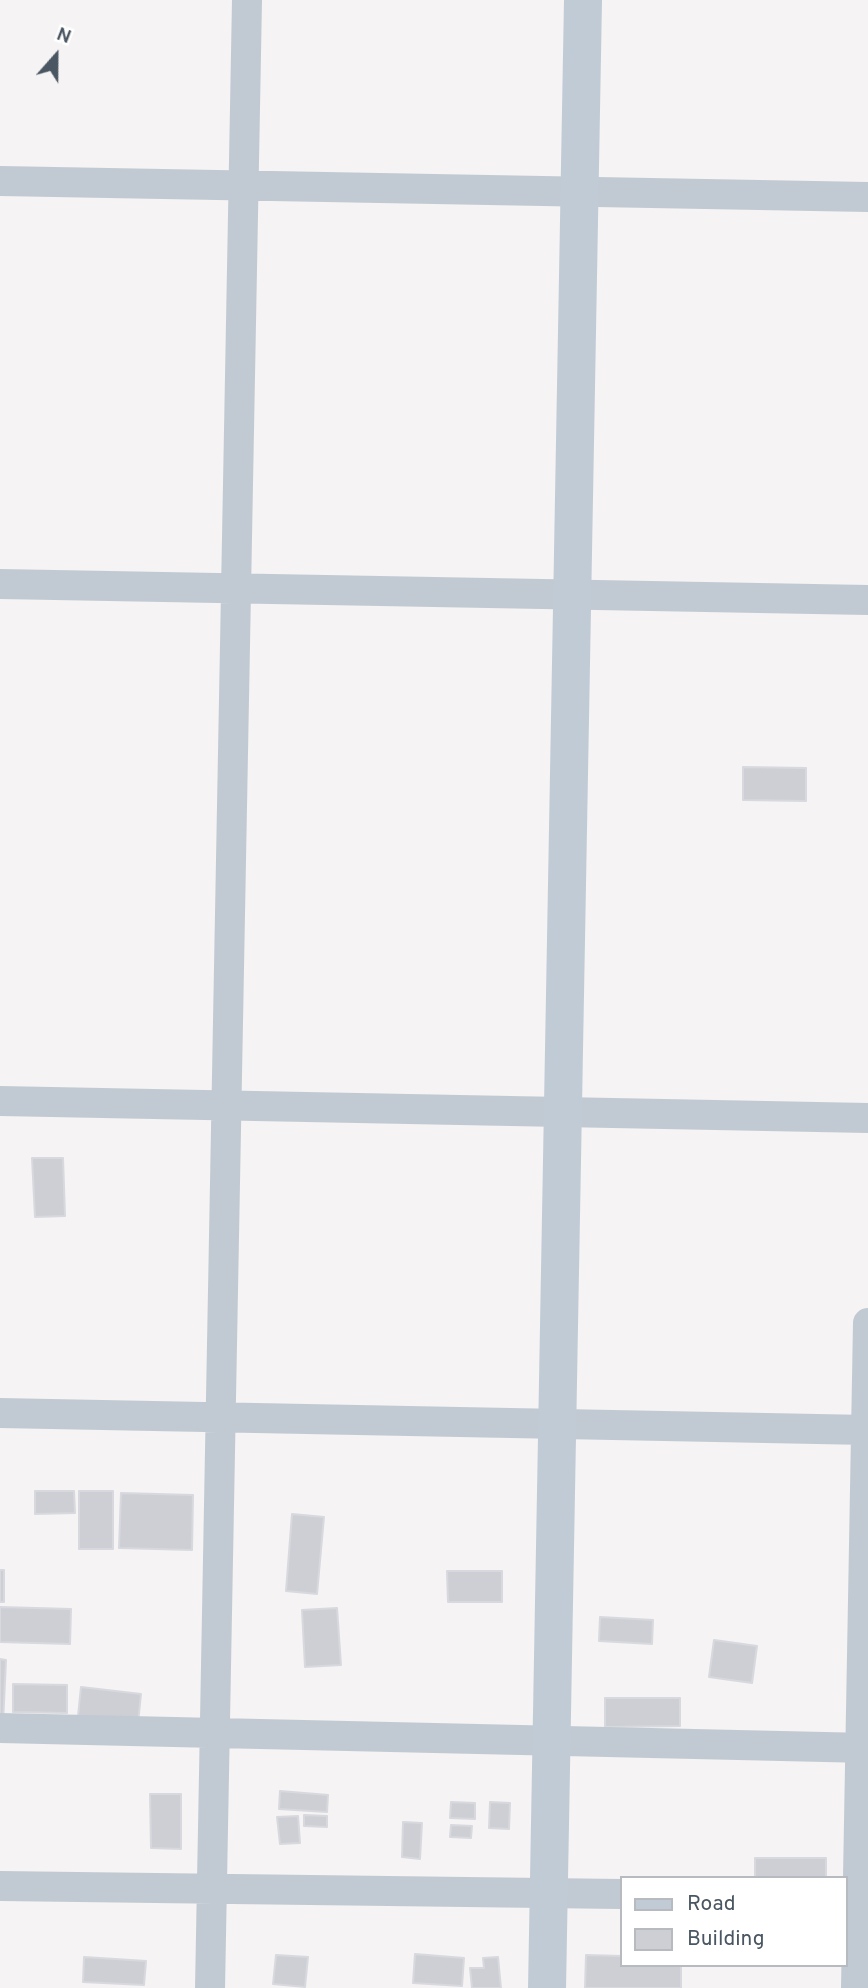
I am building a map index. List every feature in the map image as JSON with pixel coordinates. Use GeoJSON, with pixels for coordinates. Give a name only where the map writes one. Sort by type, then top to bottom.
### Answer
{"type":"FeatureCollection","features":[{"type":"Feature","properties":{"kind":"street"},"geometry":{"type":"LineString","coordinates":[[210,1988],[247,0]]}},
{"type":"Feature","properties":{"kind":"street"},"geometry":{"type":"LineString","coordinates":[[547,1988],[583,0]]}},
{"type":"Feature","properties":{"kind":"street"},"geometry":{"type":"LineString","coordinates":[[0,181],[868,197]]}},
{"type":"Feature","properties":{"kind":"street"},"geometry":{"type":"LineString","coordinates":[[0,584],[868,600]]}},
{"type":"Feature","properties":{"kind":"street"},"geometry":{"type":"LineString","coordinates":[[0,1101],[868,1118]]}},
{"type":"Feature","properties":{"kind":"street"},"geometry":{"type":"LineString","coordinates":[[856,1988],[864,1748],[868,1322]]}},
{"type":"Feature","properties":{"kind":"street"},"geometry":{"type":"LineString","coordinates":[[0,1413],[867,1430]]}},
{"type":"Feature","properties":{"kind":"street"},"geometry":{"type":"LineString","coordinates":[[0,1728],[864,1748]]}},
{"type":"Feature","properties":{"kind":"street"},"geometry":{"type":"LineString","coordinates":[[0,1886],[620,1894]]}},
{"type":"Feature","properties":{"kind":"building"},"geometry":{"type":"Polygon","coordinates":[[[743,767],[806,768],[806,801],[743,800],[743,767]]]}},
{"type":"Feature","properties":{"kind":"building"},"geometry":{"type":"Polygon","coordinates":[[[32,1158],[63,1158],[65,1216],[35,1217],[32,1158]]]}},
{"type":"Feature","properties":{"kind":"building"},"geometry":{"type":"Polygon","coordinates":[[[35,1491],[74,1491],[75,1513],[35,1514],[35,1491]]]}},
{"type":"Feature","properties":{"kind":"building"},"geometry":{"type":"Polygon","coordinates":[[[79,1491],[113,1491],[113,1549],[79,1549],[79,1491]]]}},
{"type":"Feature","properties":{"kind":"building"},"geometry":{"type":"Polygon","coordinates":[[[121,1493],[193,1495],[192,1550],[119,1548],[121,1493]]]}},
{"type":"Feature","properties":{"kind":"building"},"geometry":{"type":"Polygon","coordinates":[[[292,1514],[324,1517],[317,1594],[286,1591],[292,1514]]]}},
{"type":"Feature","properties":{"kind":"building"},"geometry":{"type":"Polygon","coordinates":[[[0,1570],[4,1570],[4,1602],[0,1602],[0,1570]]]}},
{"type":"Feature","properties":{"kind":"building"},"geometry":{"type":"Polygon","coordinates":[[[447,1571],[502,1571],[502,1602],[448,1602],[447,1571]]]}},
{"type":"Feature","properties":{"kind":"building"},"geometry":{"type":"Polygon","coordinates":[[[0,1607],[71,1609],[70,1644],[0,1642],[0,1607]]]}},
{"type":"Feature","properties":{"kind":"building"},"geometry":{"type":"Polygon","coordinates":[[[337,1608],[341,1665],[305,1667],[302,1610],[337,1608]]]}},
{"type":"Feature","properties":{"kind":"building"},"geometry":{"type":"Polygon","coordinates":[[[600,1617],[653,1620],[652,1644],[599,1641],[600,1617]]]}},
{"type":"Feature","properties":{"kind":"building"},"geometry":{"type":"Polygon","coordinates":[[[714,1640],[757,1646],[752,1683],[709,1677],[714,1640]]]}},
{"type":"Feature","properties":{"kind":"building"},"geometry":{"type":"Polygon","coordinates":[[[0,1659],[6,1660],[3,1724],[0,1724],[0,1659]]]}},
{"type":"Feature","properties":{"kind":"building"},"geometry":{"type":"Polygon","coordinates":[[[13,1684],[67,1685],[67,1713],[13,1712],[13,1684]]]}},
{"type":"Feature","properties":{"kind":"building"},"geometry":{"type":"Polygon","coordinates":[[[81,1687],[141,1694],[138,1723],[78,1716],[81,1687]]]}},
{"type":"Feature","properties":{"kind":"building"},"geometry":{"type":"Polygon","coordinates":[[[605,1698],[680,1698],[680,1726],[605,1727],[605,1698]]]}},
{"type":"Feature","properties":{"kind":"building"},"geometry":{"type":"Polygon","coordinates":[[[280,1791],[328,1795],[327,1812],[279,1809],[280,1791]]]}},
{"type":"Feature","properties":{"kind":"building"},"geometry":{"type":"Polygon","coordinates":[[[150,1794],[181,1794],[181,1849],[151,1848],[150,1794]]]}},
{"type":"Feature","properties":{"kind":"building"},"geometry":{"type":"Polygon","coordinates":[[[451,1802],[475,1803],[475,1819],[450,1818],[451,1802]]]}},
{"type":"Feature","properties":{"kind":"building"},"geometry":{"type":"Polygon","coordinates":[[[490,1802],[510,1803],[509,1829],[489,1828],[490,1802]]]}},
{"type":"Feature","properties":{"kind":"building"},"geometry":{"type":"Polygon","coordinates":[[[304,1815],[327,1816],[327,1827],[304,1826],[304,1815]]]}},
{"type":"Feature","properties":{"kind":"building"},"geometry":{"type":"Polygon","coordinates":[[[298,1816],[300,1843],[280,1844],[277,1817],[298,1816]]]}},
{"type":"Feature","properties":{"kind":"building"},"geometry":{"type":"Polygon","coordinates":[[[403,1822],[422,1823],[420,1859],[402,1857],[403,1822]]]}},
{"type":"Feature","properties":{"kind":"building"},"geometry":{"type":"Polygon","coordinates":[[[451,1825],[472,1826],[471,1838],[450,1837],[451,1825]]]}},
{"type":"Feature","properties":{"kind":"building"},"geometry":{"type":"Polygon","coordinates":[[[755,1858],[826,1858],[826,1876],[755,1876],[755,1858]]]}},
{"type":"Feature","properties":{"kind":"building"},"geometry":{"type":"Polygon","coordinates":[[[415,1954],[464,1958],[462,1986],[413,1983],[415,1954]]]}},
{"type":"Feature","properties":{"kind":"building"},"geometry":{"type":"Polygon","coordinates":[[[276,1955],[308,1957],[305,1987],[273,1984],[276,1955]]]}},
{"type":"Feature","properties":{"kind":"building"},"geometry":{"type":"Polygon","coordinates":[[[586,1955],[620,1956],[620,1967],[681,1967],[681,1988],[585,1988],[586,1955]]]}},
{"type":"Feature","properties":{"kind":"building"},"geometry":{"type":"Polygon","coordinates":[[[84,1957],[146,1961],[144,1985],[83,1982],[84,1957]]]}},
{"type":"Feature","properties":{"kind":"building"},"geometry":{"type":"Polygon","coordinates":[[[498,1957],[501,1988],[472,1988],[470,1968],[484,1968],[483,1958],[498,1957]]]}}]}
